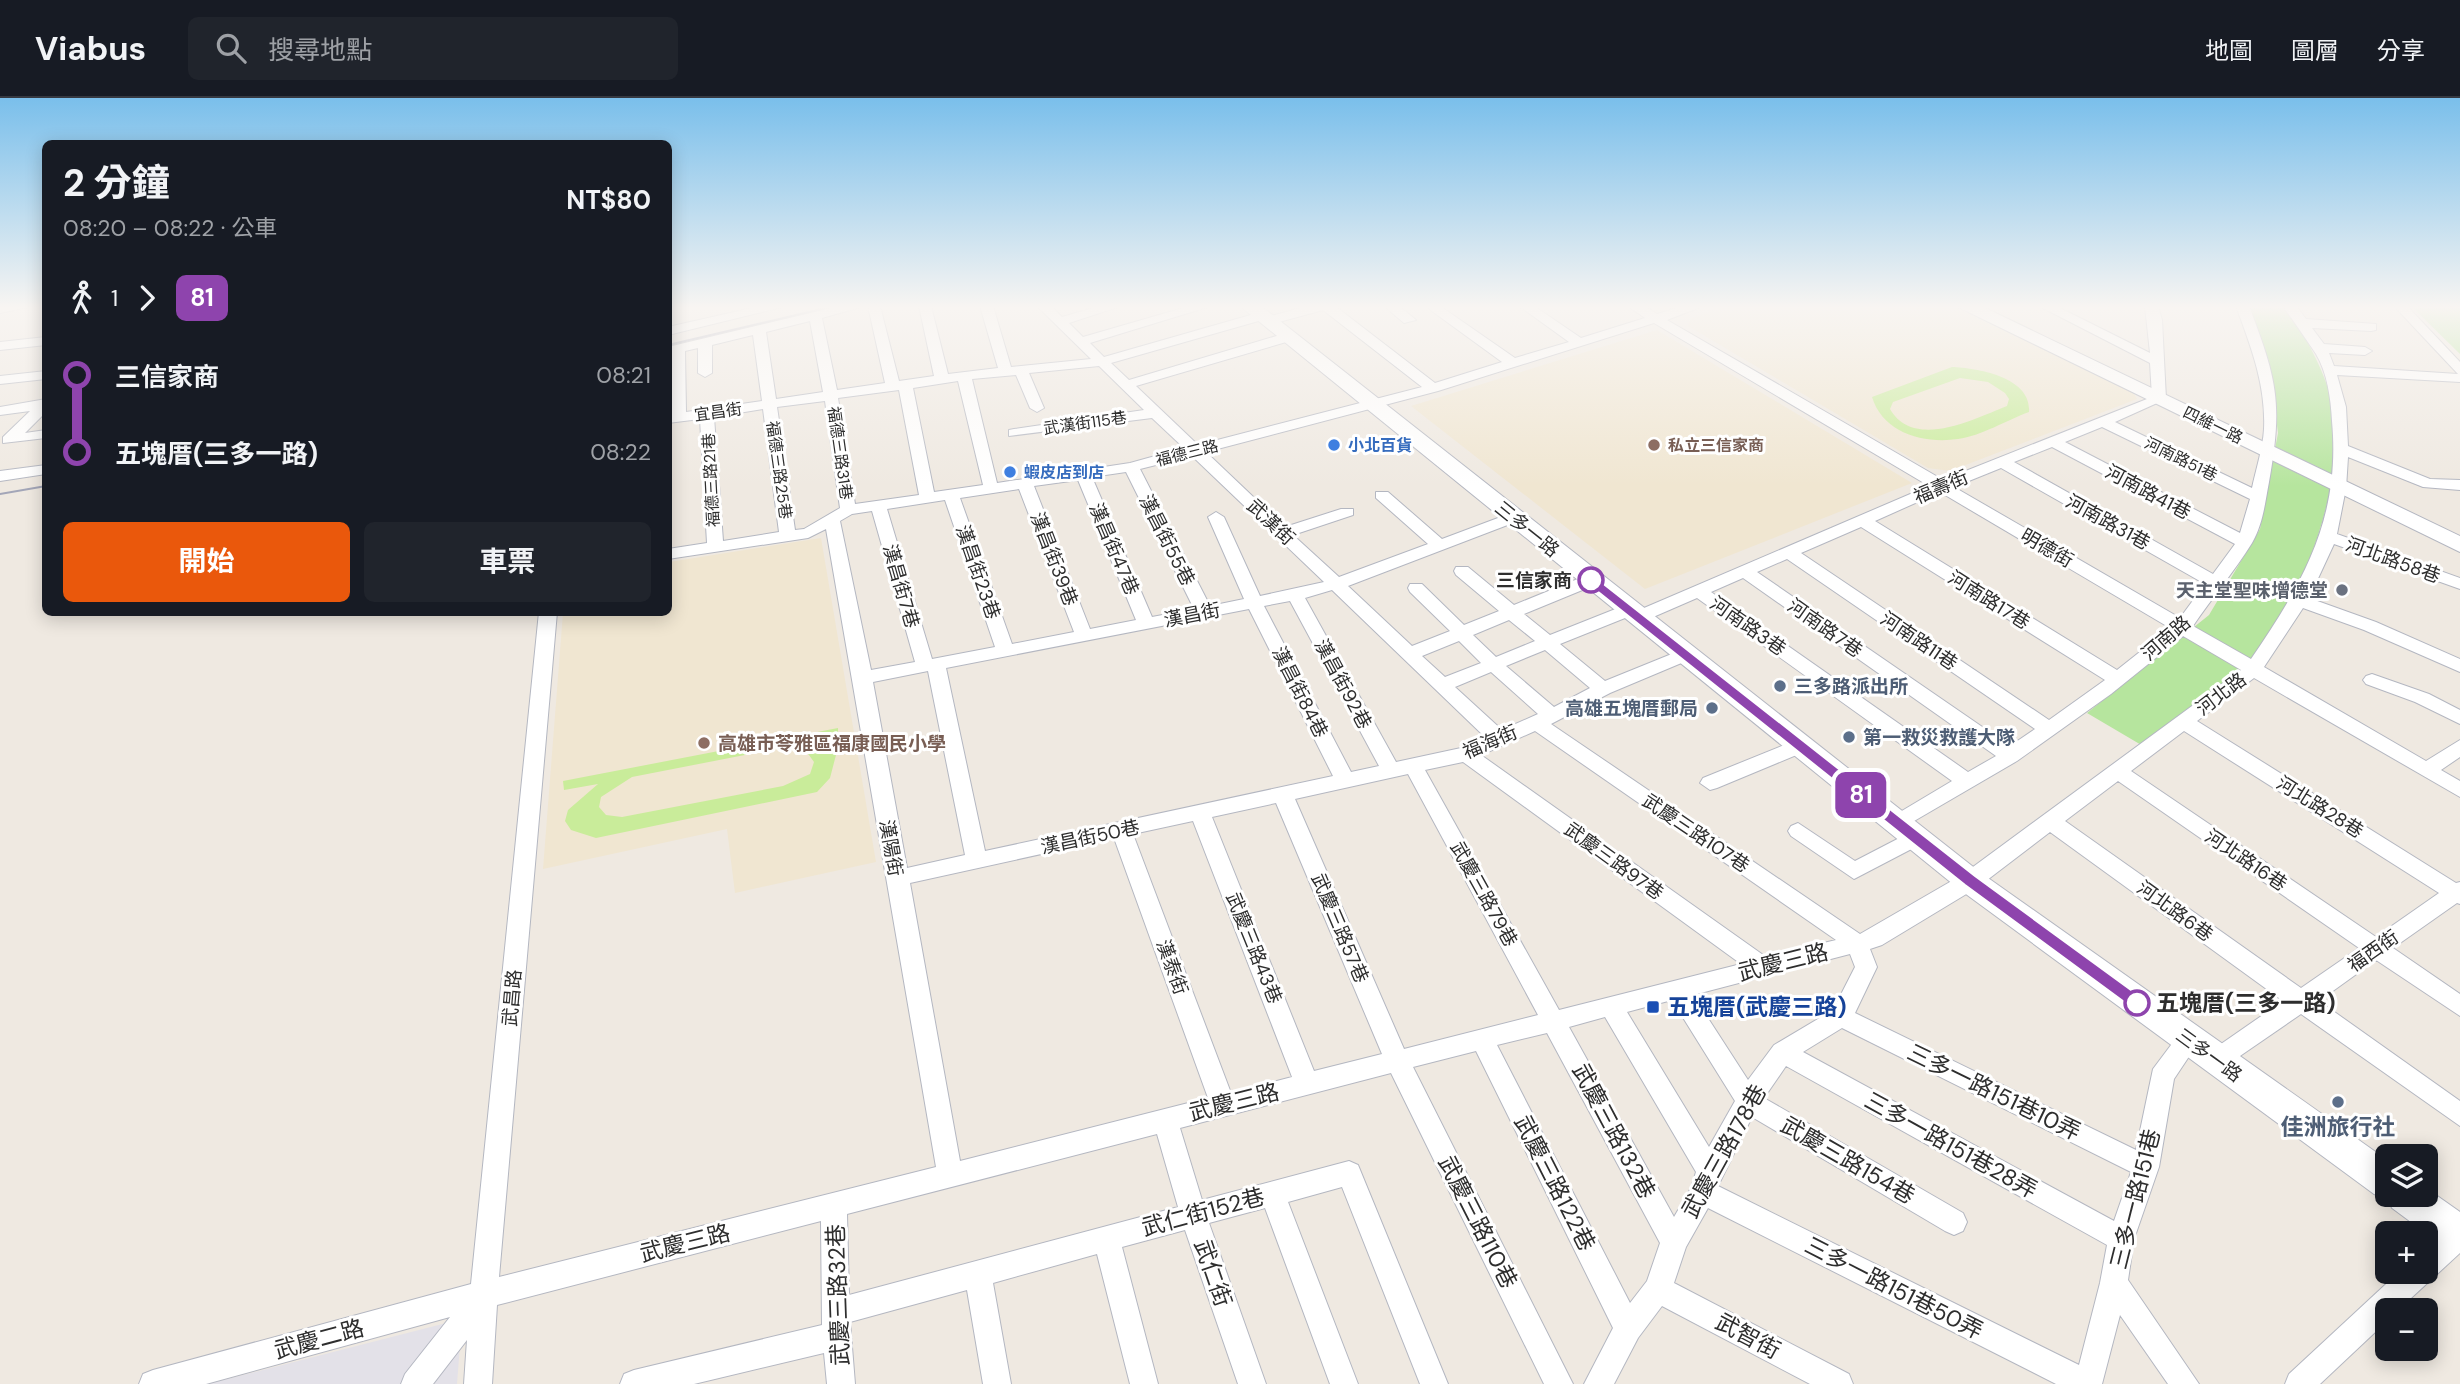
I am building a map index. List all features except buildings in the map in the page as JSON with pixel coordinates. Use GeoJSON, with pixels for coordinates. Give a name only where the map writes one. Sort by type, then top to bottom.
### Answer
{"type":"FeatureCollection","features":[{"type":"Feature","properties":{"kind":"street"},"geometry":{"type":"LineString","coordinates":[[673,366],[674,418]]}},
{"type":"Feature","properties":{"kind":"street"},"geometry":{"type":"LineString","coordinates":[[705,366],[705,373]]}},
{"type":"Feature","properties":{"kind":"street","name":"福德三路25巷"},"geometry":{"type":"LineString","coordinates":[[764,366],[788,536]]}},
{"type":"Feature","properties":{"kind":"street","name":"福德三路31巷"},"geometry":{"type":"LineString","coordinates":[[825,366],[831,396],[840,515]]}},
{"type":"Feature","properties":{"kind":"street"},"geometry":{"type":"LineString","coordinates":[[893,366],[927,497]]}},
{"type":"Feature","properties":{"kind":"street"},"geometry":{"type":"LineString","coordinates":[[939,366],[942,379]]}},
{"type":"Feature","properties":{"kind":"street"},"geometry":{"type":"LineString","coordinates":[[1011,366],[1037,408]]}},
{"type":"Feature","properties":{"kind":"street","name":"宜昌街"},"geometry":{"type":"LineString","coordinates":[[674,418],[964,376],[1062,366]]}},
{"type":"Feature","properties":{"kind":"street","name":"武漢街"},"geometry":{"type":"LineString","coordinates":[[1105,366],[1498,738]]}},
{"type":"Feature","properties":{"kind":"street"},"geometry":{"type":"LineString","coordinates":[[1126,385],[1190,366]]}},
{"type":"Feature","properties":{"kind":"street","name":"三多一路"},"geometry":{"type":"LineString","coordinates":[[1326,366],[1512,518],[1970,881],[2375,1173]]}},
{"type":"Feature","properties":{"kind":"street"},"geometry":{"type":"LineString","coordinates":[[1404,366],[1433,388]]}},
{"type":"Feature","properties":{"kind":"street","name":"福德三路"},"geometry":{"type":"LineString","coordinates":[[672,553],[808,533],[840,515],[878,505],[1130,467],[1433,388],[1504,366]]}},
{"type":"Feature","properties":{"kind":"street","name":"明德街"},"geometry":{"type":"LineString","coordinates":[[1737,366],[2460,790]]}},
{"type":"Feature","properties":{"kind":"street","name":"四維一路"},"geometry":{"type":"LineString","coordinates":[[2090,366],[2460,545]]}},
{"type":"Feature","properties":{"kind":"street"},"geometry":{"type":"LineString","coordinates":[[2158,366],[2159,399]]}},
{"type":"Feature","properties":{"kind":"street","name":"河南路"},"geometry":{"type":"LineString","coordinates":[[1798,831],[1854,871],[1968,782],[2049,729],[2183,628],[2244,542],[2254,521],[2268,452],[2270,394],[2264,366]]}},
{"type":"Feature","properties":{"kind":"street","name":"河北路"},"geometry":{"type":"LineString","coordinates":[[1970,881],[2254,669],[2319,562],[2339,486],[2340,415],[2327,366]]}},
{"type":"Feature","properties":{"kind":"street"},"geometry":{"type":"LineString","coordinates":[[2329,370],[2460,378]]}},
{"type":"Feature","properties":{"kind":"street"},"geometry":{"type":"LineString","coordinates":[[0,380],[42,375]]}},
{"type":"Feature","properties":{"kind":"street"},"geometry":{"type":"LineString","coordinates":[[964,376],[991,488]]}},
{"type":"Feature","properties":{"kind":"street","name":"福壽街"},"geometry":{"type":"LineString","coordinates":[[1443,685],[1547,643],[1698,591],[2001,461],[2159,399]]}},
{"type":"Feature","properties":{"kind":"street"},"geometry":{"type":"LineString","coordinates":[[0,411],[42,404]]}},
{"type":"Feature","properties":{"kind":"street"},"geometry":{"type":"LineString","coordinates":[[5,441],[42,407]]}},
{"type":"Feature","properties":{"kind":"street","name":"福德三路21巷"},"geometry":{"type":"LineString","coordinates":[[707,413],[715,547]]}},
{"type":"Feature","properties":{"kind":"street","name":"武漢街115巷"},"geometry":{"type":"LineString","coordinates":[[1014,433],[1156,413]]}},
{"type":"Feature","properties":{"kind":"street","name":"河南路51巷"},"geometry":{"type":"LineString","coordinates":[[2104,422],[2258,497]]}},
{"type":"Feature","properties":{"kind":"street"},"geometry":{"type":"LineString","coordinates":[[5,441],[42,435]]}},
{"type":"Feature","properties":{"kind":"street","name":"河南路41巷"},"geometry":{"type":"LineString","coordinates":[[2052,441],[2244,542]]}},
{"type":"Feature","properties":{"kind":"street"},"geometry":{"type":"LineString","coordinates":[[2340,448],[2428,484],[2460,485]]}},
{"type":"Feature","properties":{"kind":"street","name":"河南路31巷"},"geometry":{"type":"LineString","coordinates":[[2001,461],[2215,582]]}},
{"type":"Feature","properties":{"kind":"street","name":"漢昌街55巷"},"geometry":{"type":"LineString","coordinates":[[1130,467],[1204,612]]}},
{"type":"Feature","properties":{"kind":"street"},"geometry":{"type":"LineString","coordinates":[[0,476],[42,470]]}},
{"type":"Feature","properties":{"kind":"street","name":"漢昌街47巷"},"geometry":{"type":"LineString","coordinates":[[1083,474],[1146,624]]}},
{"type":"Feature","properties":{"kind":"street","name":"漢昌街39巷"},"geometry":{"type":"LineString","coordinates":[[1025,483],[1084,635]]}},
{"type":"Feature","properties":{"kind":"street","name":"漢昌街23巷"},"geometry":{"type":"LineString","coordinates":[[951,494],[1005,650]]}},
{"type":"Feature","properties":{"kind":"street"},"geometry":{"type":"LineString","coordinates":[[1382,495],[1439,545]]}},
{"type":"Feature","properties":{"kind":"street","name":"漢昌街7巷"},"geometry":{"type":"LineString","coordinates":[[878,505],[930,665],[977,861]]}},
{"type":"Feature","properties":{"kind":"street"},"geometry":{"type":"LineString","coordinates":[[1282,533],[1347,512]]}},
{"type":"Feature","properties":{"kind":"street","name":"漢陽街"},"geometry":{"type":"LineString","coordinates":[[840,515],[863,678],[896,878],[950,1175]]}},
{"type":"Feature","properties":{"kind":"street","name":"漢昌街84巷"},"geometry":{"type":"LineString","coordinates":[[1216,517],[1254,603],[1346,782]]}},
{"type":"Feature","properties":{"kind":"street","name":"漢昌街"},"geometry":{"type":"LineString","coordinates":[[863,678],[1295,595],[1336,584],[1512,518]]}},
{"type":"Feature","properties":{"kind":"street","name":"河南路17巷"},"geometry":{"type":"LineString","coordinates":[[1862,520],[2117,679]]}},
{"type":"Feature","properties":{"kind":"street","name":"河北路58巷"},"geometry":{"type":"LineString","coordinates":[[2326,536],[2460,584]]}},
{"type":"Feature","properties":{"kind":"street","name":"河南路11巷"},"geometry":{"type":"LineString","coordinates":[[1788,552],[2049,729]]}},
{"type":"Feature","properties":{"kind":"street","name":"河南路7巷"},"geometry":{"type":"LineString","coordinates":[[1744,571],[2010,756]]}},
{"type":"Feature","properties":{"kind":"street"},"geometry":{"type":"LineString","coordinates":[[1462,572],[1603,689]]}},
{"type":"Feature","properties":{"kind":"street"},"geometry":{"type":"LineString","coordinates":[[1410,654],[1591,580]]}},
{"type":"Feature","properties":{"kind":"street","name":"武慶三路107巷"},"geometry":{"type":"LineString","coordinates":[[1416,588],[1464,634],[1544,719],[1857,943]]}},
{"type":"Feature","properties":{"kind":"street","name":"河南路3巷"},"geometry":{"type":"LineString","coordinates":[[1698,591],[1968,782]]}},
{"type":"Feature","properties":{"kind":"street","name":"漢昌街92巷"},"geometry":{"type":"LineString","coordinates":[[1295,595],[1392,772]]}},
{"type":"Feature","properties":{"kind":"street"},"geometry":{"type":"LineString","coordinates":[[2297,600],[2371,626],[2460,666]]}},
{"type":"Feature","properties":{"kind":"street","name":"武昌路"},"geometry":{"type":"LineString","coordinates":[[478,1384],[548,616]]}},
{"type":"Feature","properties":{"kind":"street","name":"福海街"},"geometry":{"type":"LineString","coordinates":[[1283,795],[1466,754],[1603,689],[1685,655]]}},
{"type":"Feature","properties":{"kind":"street"},"geometry":{"type":"LineString","coordinates":[[2372,680],[2422,698],[2460,718]]}},
{"type":"Feature","properties":{"kind":"street","name":"河北路28巷"},"geometry":{"type":"LineString","coordinates":[[2183,722],[2459,893]]}},
{"type":"Feature","properties":{"kind":"street"},"geometry":{"type":"LineString","coordinates":[[1710,783],[1799,746]]}},
{"type":"Feature","properties":{"kind":"street"},"geometry":{"type":"LineString","coordinates":[[2427,770],[2460,747]]}},
{"type":"Feature","properties":{"kind":"street","name":"武慶三路97巷"},"geometry":{"type":"LineString","coordinates":[[1466,754],[1762,967]]}},
{"type":"Feature","properties":{"kind":"street","name":"武慶三路79巷"},"geometry":{"type":"LineString","coordinates":[[1414,767],[1555,1020]]}},
{"type":"Feature","properties":{"kind":"street","name":"河北路16巷"},"geometry":{"type":"LineString","coordinates":[[2117,771],[2460,1006]]}},
{"type":"Feature","properties":{"kind":"street","name":"漢昌街50巷"},"geometry":{"type":"LineString","coordinates":[[896,878],[1283,795]]}},
{"type":"Feature","properties":{"kind":"street","name":"武慶三路57巷"},"geometry":{"type":"LineString","coordinates":[[1283,795],[1397,1061]]}},
{"type":"Feature","properties":{"kind":"street","name":"武慶三路43巷"},"geometry":{"type":"LineString","coordinates":[[1200,813],[1307,1084]]}},
{"type":"Feature","properties":{"kind":"street","name":"河北路6巷"},"geometry":{"type":"LineString","coordinates":[[2050,821],[2460,1115]]}},
{"type":"Feature","properties":{"kind":"street","name":"漢泰街"},"geometry":{"type":"LineString","coordinates":[[1121,830],[1223,1105]]}},
{"type":"Feature","properties":{"kind":"street","name":"武慶三路"},"geometry":{"type":"LineString","coordinates":[[486,1294],[1857,943],[1886,933],[1970,881]]}},
{"type":"Feature","properties":{"kind":"street","name":"福西街"},"geometry":{"type":"LineString","coordinates":[[2216,1060],[2459,893]]}},
{"type":"Feature","properties":{"kind":"street"},"geometry":{"type":"LineString","coordinates":[[1841,1017],[1866,967],[1857,943]]}},
{"type":"Feature","properties":{"kind":"street","name":"武慶三路154巷"},"geometry":{"type":"LineString","coordinates":[[1677,989],[1748,1101],[1954,1222]]}},
{"type":"Feature","properties":{"kind":"street"},"geometry":{"type":"LineString","coordinates":[[1611,1006],[1706,1182]]}},
{"type":"Feature","properties":{"kind":"street","name":"武慶三路178巷"},"geometry":{"type":"LineString","coordinates":[[1598,1384],[1628,1328],[1658,1289],[1674,1242],[1748,1101],[1782,1052],[1841,1017]]}},
{"type":"Feature","properties":{"kind":"street","name":"三多一路151巷10弄"},"geometry":{"type":"LineString","coordinates":[[1841,1017],[2146,1167]]}},
{"type":"Feature","properties":{"kind":"street","name":"武慶三路132巷"},"geometry":{"type":"LineString","coordinates":[[1555,1020],[1674,1242]]}},
{"type":"Feature","properties":{"kind":"street","name":"武慶三路122巷"},"geometry":{"type":"LineString","coordinates":[[1482,1039],[1628,1328]]}},
{"type":"Feature","properties":{"kind":"street","name":"三多一路151巷"},"geometry":{"type":"LineString","coordinates":[[2087,1384],[2114,1283],[2121,1239],[2146,1167],[2162,1076],[2188,1040]]}},
{"type":"Feature","properties":{"kind":"street","name":"三多一路151巷28弄"},"geometry":{"type":"LineString","coordinates":[[1782,1052],[2121,1239]]}},
{"type":"Feature","properties":{"kind":"street","name":"武慶三路110巷"},"geometry":{"type":"LineString","coordinates":[[1397,1061],[1559,1384]]}},
{"type":"Feature","properties":{"kind":"street","name":"武仁街"},"geometry":{"type":"LineString","coordinates":[[1165,1120],[1193,1214],[1252,1384]]}},
{"type":"Feature","properties":{"kind":"street","name":"武仁街152巷"},"geometry":{"type":"LineString","coordinates":[[634,1384],[671,1380],[836,1324],[977,1272],[1349,1172],[1434,1384]]}},
{"type":"Feature","properties":{"kind":"street","name":"三多一路151巷50弄"},"geometry":{"type":"LineString","coordinates":[[1706,1182],[2087,1384]]}},
{"type":"Feature","properties":{"kind":"street"},"geometry":{"type":"LineString","coordinates":[[1272,1193],[1344,1384]]}},
{"type":"Feature","properties":{"kind":"street","name":"武慶三路32巷"},"geometry":{"type":"LineString","coordinates":[[834,1205],[836,1324],[841,1384]]}},
{"type":"Feature","properties":{"kind":"street"},"geometry":{"type":"LineString","coordinates":[[2422,1207],[2460,1235],[2438,1255]]}},
{"type":"Feature","properties":{"kind":"street"},"geometry":{"type":"LineString","coordinates":[[1106,1238],[1144,1384]]}},
{"type":"Feature","properties":{"kind":"street"},"geometry":{"type":"LineString","coordinates":[[977,1272],[997,1384]]}},
{"type":"Feature","properties":{"kind":"street","name":"三多一路151巷"},"geometry":{"type":"LineString","coordinates":[[2114,1283],[2185,1384]]}},
{"type":"Feature","properties":{"kind":"street"},"geometry":{"type":"LineString","coordinates":[[2299,1384],[2405,1284]]}},
{"type":"Feature","properties":{"kind":"street","name":"武智街"},"geometry":{"type":"LineString","coordinates":[[1658,1289],[1839,1384]]}},
{"type":"Feature","properties":{"kind":"street"},"geometry":{"type":"LineString","coordinates":[[415,1384],[486,1294]]}},
{"type":"Feature","properties":{"kind":"street","name":"武慶二路"},"geometry":{"type":"LineString","coordinates":[[153,1384],[486,1294]]}},
{"type":"Feature","properties":{"kind":"shaded area","name":"私立三信家商"},"geometry":{"type":"Polygon","coordinates":[[[1540,366],[1717,366],[1912,483],[1645,589],[1411,406],[1540,366]]]}},
{"type":"Feature","properties":{"kind":"shaded area"},"geometry":{"type":"Polygon","coordinates":[[[1756,366],[2078,366],[2133,392],[2137,399],[1950,471],[1928,468],[1756,366]]]}},
{"type":"Feature","properties":{"kind":"shaded area","name":"高雄市苓雅區福康國民小學"},"geometry":{"type":"Polygon","coordinates":[[[821,538],[876,862],[735,893],[727,829],[543,869],[563,616],[672,616],[672,562],[821,538]]]}},
{"type":"Feature","properties":{"kind":"shaded area"},"geometry":{"type":"Polygon","coordinates":[[[462,1319],[457,1384],[208,1384],[462,1319]]]}},
{"type":"Feature","properties":{"kind":"green space"},"geometry":{"type":"Polygon","coordinates":[[[2270,366],[2319,366],[2331,398],[2336,441],[2326,510],[2301,580],[2267,641],[2248,663],[2143,746],[2087,713],[2209,615],[2260,529],[2278,433],[2270,366]]]}},
{"type":"Feature","properties":{"kind":"green space"},"geometry":{"type":"Polygon","coordinates":[[[1952,367],[1963,368],[1988,372],[2013,383],[2022,390],[2028,400],[2029,412],[1967,437],[1931,440],[1895,427],[1877,409],[1872,397],[1952,367]],[[1960,378],[1893,402],[1890,409],[1901,421],[1914,428],[1946,428],[2007,406],[2009,399],[2005,393],[1988,382],[1960,378]]]}},
{"type":"Feature","properties":{"kind":"green space"},"geometry":{"type":"Polygon","coordinates":[[[838,728],[838,739],[819,741],[836,755],[830,778],[817,792],[596,838],[571,830],[565,821],[568,810],[598,784],[564,790],[563,781],[838,728]],[[791,746],[632,777],[601,797],[599,807],[606,815],[622,817],[783,786],[810,774],[814,762],[806,751],[791,746]]]}},
{"type":"Feature","properties":{"kind":"tram line"},"geometry":{"type":"LineString","coordinates":[[0,494],[42,487]]}},
{"type":"Feature","properties":{"kind":"bus line","name":"81"},"geometry":{"type":"LineString","coordinates":[[1591,580],[1970,881],[2137,1003]]}},
{"type":"Feature","properties":{"kind":"place","name":"小北百貨"},"geometry":{"type":"Point","coordinates":[1334,445]}},
{"type":"Feature","properties":{"kind":"place","name":"私立三信家商"},"geometry":{"type":"Point","coordinates":[1654,445]}},
{"type":"Feature","properties":{"kind":"place","name":"蝦皮店到店"},"geometry":{"type":"Point","coordinates":[1010,472]}},
{"type":"Feature","properties":{"kind":"place","name":"三信家商"},"geometry":{"type":"Point","coordinates":[1591,580]}},
{"type":"Feature","properties":{"kind":"place","name":"天主堂聖味增德堂"},"geometry":{"type":"Point","coordinates":[2342,590]}},
{"type":"Feature","properties":{"kind":"place","name":"三多路派出所"},"geometry":{"type":"Point","coordinates":[1780,686]}},
{"type":"Feature","properties":{"kind":"place","name":"高雄五塊厝郵局"},"geometry":{"type":"Point","coordinates":[1712,708]}},
{"type":"Feature","properties":{"kind":"place","name":"第一救災救護大隊"},"geometry":{"type":"Point","coordinates":[1849,737]}},
{"type":"Feature","properties":{"kind":"place","name":"高雄市苓雅區福康國民小學"},"geometry":{"type":"Point","coordinates":[704,743]}},
{"type":"Feature","properties":{"kind":"place","name":"五塊厝(三多一路)"},"geometry":{"type":"Point","coordinates":[2137,1003]}},
{"type":"Feature","properties":{"kind":"place","name":"五塊厝(武慶三路)"},"geometry":{"type":"Point","coordinates":[1653,1007]}},
{"type":"Feature","properties":{"kind":"place","name":"佳洲旅行社"},"geometry":{"type":"Point","coordinates":[2338,1102]}}]}
